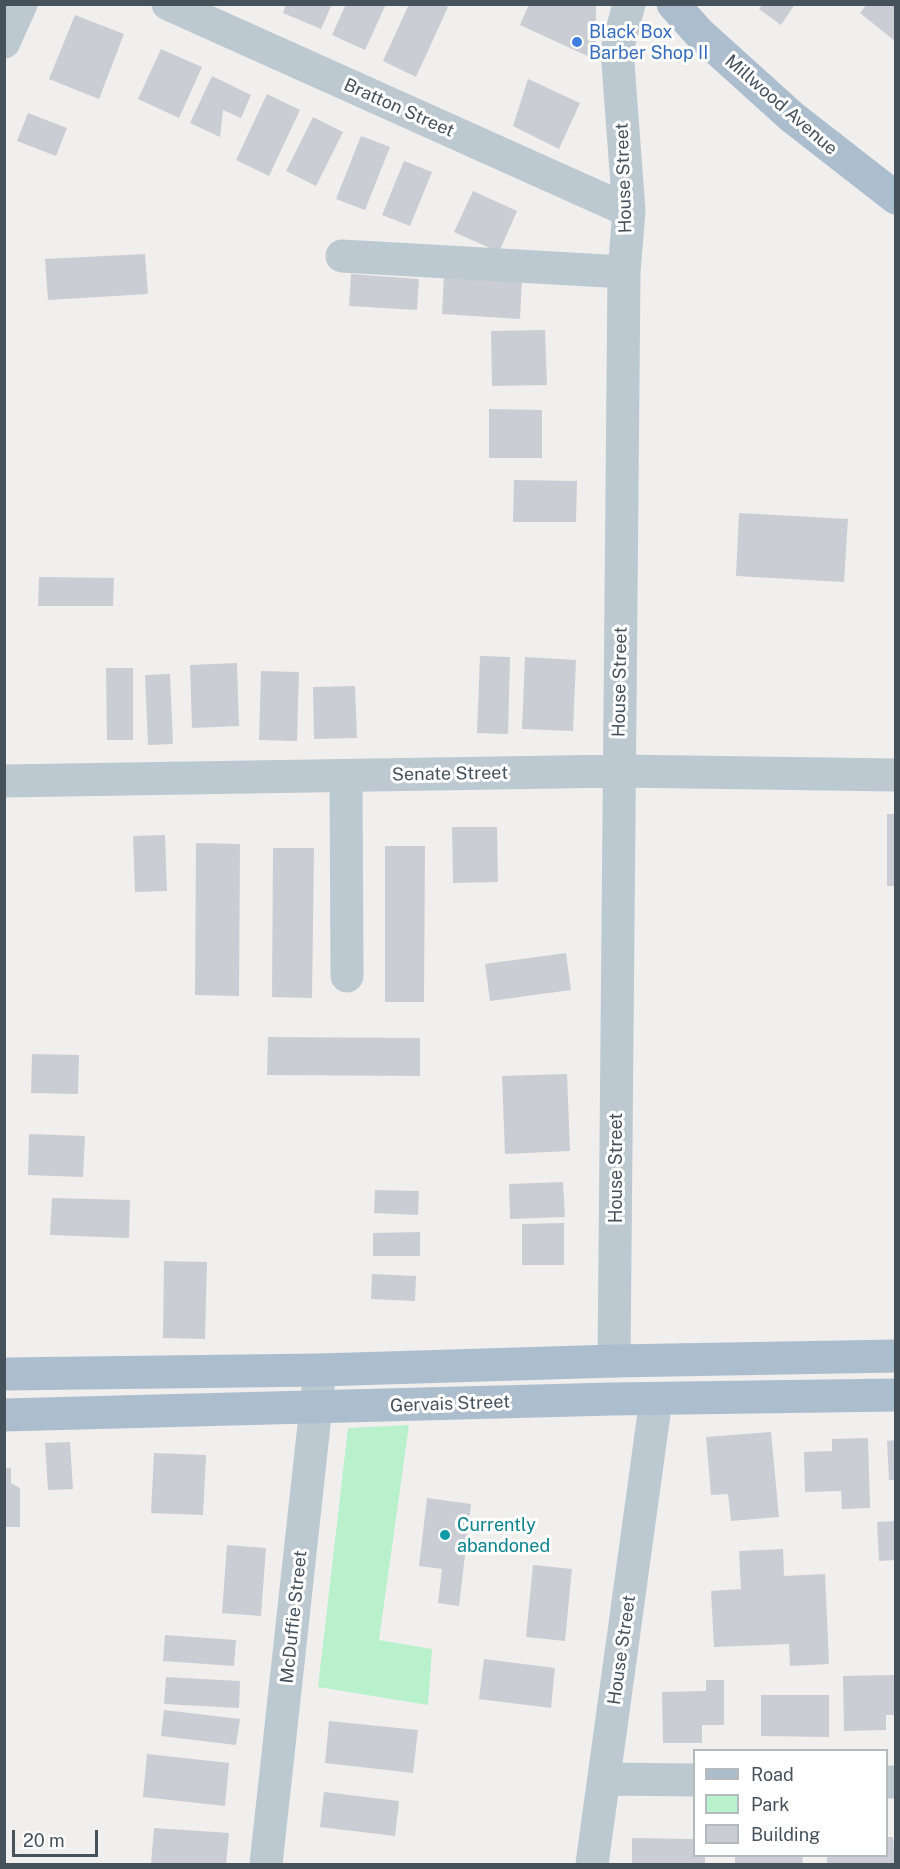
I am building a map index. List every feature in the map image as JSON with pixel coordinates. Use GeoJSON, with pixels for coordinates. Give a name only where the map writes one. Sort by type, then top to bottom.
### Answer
{"type":"FeatureCollection","features":[{"type":"Feature","properties":{"kind":"main road","name":"Millwood Avenue"},"geometry":{"type":"LineString","coordinates":[[673,4],[699,33],[792,117],[896,198]]}},
{"type":"Feature","properties":{"kind":"main road","name":"Gervais Street"},"geometry":{"type":"LineString","coordinates":[[4,1374],[320,1370],[614,1361],[896,1356]]}},
{"type":"Feature","properties":{"kind":"main road","name":"Gervais Street"},"geometry":{"type":"LineString","coordinates":[[4,1414],[896,1395]]}},
{"type":"Feature","properties":{"kind":"street"},"geometry":{"type":"LineString","coordinates":[[4,42],[21,4]]}},
{"type":"Feature","properties":{"kind":"street","name":"Bratton Street"},"geometry":{"type":"LineString","coordinates":[[168,4],[629,212]]}},
{"type":"Feature","properties":{"kind":"street","name":"House Street"},"geometry":{"type":"LineString","coordinates":[[614,1361],[624,272],[629,212],[617,50],[629,4]]}},
{"type":"Feature","properties":{"kind":"street"},"geometry":{"type":"LineString","coordinates":[[342,256],[624,272]]}},
{"type":"Feature","properties":{"kind":"street","name":"Senate Street"},"geometry":{"type":"LineString","coordinates":[[4,781],[619,771],[896,775]]}},
{"type":"Feature","properties":{"kind":"street"},"geometry":{"type":"LineString","coordinates":[[346,776],[347,976]]}},
{"type":"Feature","properties":{"kind":"street","name":"McDuffie Street"},"geometry":{"type":"LineString","coordinates":[[267,1864],[320,1370]]}},
{"type":"Feature","properties":{"kind":"street","name":"House Street"},"geometry":{"type":"LineString","coordinates":[[592,1864],[656,1399]]}},
{"type":"Feature","properties":{"kind":"street"},"geometry":{"type":"LineString","coordinates":[[604,1779],[693,1780]]}},
{"type":"Feature","properties":{"kind":"green space"},"geometry":{"type":"Polygon","coordinates":[[[409,1425],[379,1640],[432,1649],[428,1705],[318,1687],[348,1428],[409,1425]]]}},
{"type":"Feature","properties":{"kind":"building"},"geometry":{"type":"Polygon","coordinates":[[[286,4],[332,4],[321,29],[283,13],[286,4]]]}},
{"type":"Feature","properties":{"kind":"building"},"geometry":{"type":"Polygon","coordinates":[[[346,4],[386,4],[365,50],[332,35],[346,4]]]}},
{"type":"Feature","properties":{"kind":"building"},"geometry":{"type":"Polygon","coordinates":[[[409,4],[442,4],[448,7],[416,77],[383,61],[409,4]]]}},
{"type":"Feature","properties":{"kind":"building","name":"Black Box Barber Shop II"},"geometry":{"type":"Polygon","coordinates":[[[529,4],[596,4],[596,60],[520,25],[529,4]]]}},
{"type":"Feature","properties":{"kind":"building"},"geometry":{"type":"Polygon","coordinates":[[[763,4],[795,4],[781,25],[759,9],[763,4]]]}},
{"type":"Feature","properties":{"kind":"building"},"geometry":{"type":"Polygon","coordinates":[[[867,4],[896,4],[896,42],[860,13],[867,4]]]}},
{"type":"Feature","properties":{"kind":"building"},"geometry":{"type":"Polygon","coordinates":[[[75,15],[124,34],[99,99],[49,79],[75,15]]]}},
{"type":"Feature","properties":{"kind":"building"},"geometry":{"type":"Polygon","coordinates":[[[161,49],[202,67],[179,118],[138,99],[161,49]]]}},
{"type":"Feature","properties":{"kind":"building"},"geometry":{"type":"Polygon","coordinates":[[[212,76],[251,95],[241,118],[223,110],[220,137],[190,123],[212,76]]]}},
{"type":"Feature","properties":{"kind":"building"},"geometry":{"type":"Polygon","coordinates":[[[528,79],[580,103],[559,149],[513,126],[528,79]]]}},
{"type":"Feature","properties":{"kind":"building"},"geometry":{"type":"Polygon","coordinates":[[[267,94],[300,110],[269,176],[236,160],[267,94]]]}},
{"type":"Feature","properties":{"kind":"building"},"geometry":{"type":"Polygon","coordinates":[[[28,113],[67,128],[56,156],[17,141],[28,113]]]}},
{"type":"Feature","properties":{"kind":"building"},"geometry":{"type":"Polygon","coordinates":[[[313,117],[343,132],[316,186],[286,171],[313,117]]]}},
{"type":"Feature","properties":{"kind":"building"},"geometry":{"type":"Polygon","coordinates":[[[361,136],[390,147],[365,210],[336,199],[361,136]]]}},
{"type":"Feature","properties":{"kind":"building"},"geometry":{"type":"Polygon","coordinates":[[[404,161],[432,172],[410,226],[382,215],[404,161]]]}},
{"type":"Feature","properties":{"kind":"building"},"geometry":{"type":"Polygon","coordinates":[[[473,191],[517,211],[499,252],[454,232],[473,191]]]}},
{"type":"Feature","properties":{"kind":"building"},"geometry":{"type":"Polygon","coordinates":[[[145,254],[148,294],[48,300],[45,259],[145,254]]]}},
{"type":"Feature","properties":{"kind":"building"},"geometry":{"type":"Polygon","coordinates":[[[351,274],[419,279],[417,310],[349,306],[351,274]]]}},
{"type":"Feature","properties":{"kind":"building"},"geometry":{"type":"Polygon","coordinates":[[[444,275],[522,280],[520,319],[442,314],[444,275]]]}},
{"type":"Feature","properties":{"kind":"building"},"geometry":{"type":"Polygon","coordinates":[[[545,330],[547,385],[492,386],[491,331],[545,330]]]}},
{"type":"Feature","properties":{"kind":"building"},"geometry":{"type":"Polygon","coordinates":[[[489,409],[542,410],[542,458],[489,458],[489,409]]]}},
{"type":"Feature","properties":{"kind":"building"},"geometry":{"type":"Polygon","coordinates":[[[514,480],[577,481],[576,522],[513,522],[514,480]]]}},
{"type":"Feature","properties":{"kind":"building"},"geometry":{"type":"Polygon","coordinates":[[[739,513],[848,519],[844,582],[736,576],[739,513]]]}},
{"type":"Feature","properties":{"kind":"building"},"geometry":{"type":"Polygon","coordinates":[[[39,577],[114,578],[113,606],[38,606],[39,577]]]}},
{"type":"Feature","properties":{"kind":"building"},"geometry":{"type":"Polygon","coordinates":[[[480,656],[510,657],[508,734],[477,733],[480,656]]]}},
{"type":"Feature","properties":{"kind":"building"},"geometry":{"type":"Polygon","coordinates":[[[525,657],[576,660],[573,731],[522,729],[525,657]]]}},
{"type":"Feature","properties":{"kind":"building"},"geometry":{"type":"Polygon","coordinates":[[[237,663],[239,726],[192,728],[190,665],[237,663]]]}},
{"type":"Feature","properties":{"kind":"building"},"geometry":{"type":"Polygon","coordinates":[[[106,668],[133,668],[133,740],[107,740],[106,668]]]}},
{"type":"Feature","properties":{"kind":"building"},"geometry":{"type":"Polygon","coordinates":[[[261,671],[299,672],[297,741],[259,740],[261,671]]]}},
{"type":"Feature","properties":{"kind":"building"},"geometry":{"type":"Polygon","coordinates":[[[170,674],[173,744],[148,745],[145,675],[170,674]]]}},
{"type":"Feature","properties":{"kind":"building"},"geometry":{"type":"Polygon","coordinates":[[[355,686],[357,738],[314,739],[313,687],[355,686]]]}},
{"type":"Feature","properties":{"kind":"building"},"geometry":{"type":"Polygon","coordinates":[[[887,814],[896,814],[896,886],[887,886],[887,814]]]}},
{"type":"Feature","properties":{"kind":"building"},"geometry":{"type":"Polygon","coordinates":[[[452,827],[497,827],[498,882],[453,883],[452,827]]]}},
{"type":"Feature","properties":{"kind":"building"},"geometry":{"type":"Polygon","coordinates":[[[165,835],[167,891],[135,892],[133,836],[165,835]]]}},
{"type":"Feature","properties":{"kind":"building"},"geometry":{"type":"Polygon","coordinates":[[[196,843],[240,844],[239,996],[195,995],[196,843]]]}},
{"type":"Feature","properties":{"kind":"building"},"geometry":{"type":"Polygon","coordinates":[[[385,846],[425,846],[424,1002],[385,1002],[385,846]]]}},
{"type":"Feature","properties":{"kind":"building"},"geometry":{"type":"Polygon","coordinates":[[[273,848],[314,848],[312,998],[272,997],[273,848]]]}},
{"type":"Feature","properties":{"kind":"building"},"geometry":{"type":"Polygon","coordinates":[[[566,953],[571,990],[490,1001],[485,964],[566,953]]]}},
{"type":"Feature","properties":{"kind":"building"},"geometry":{"type":"Polygon","coordinates":[[[268,1037],[420,1038],[420,1076],[267,1075],[268,1037]]]}},
{"type":"Feature","properties":{"kind":"building"},"geometry":{"type":"Polygon","coordinates":[[[32,1054],[79,1055],[78,1094],[31,1093],[32,1054]]]}},
{"type":"Feature","properties":{"kind":"building"},"geometry":{"type":"Polygon","coordinates":[[[567,1074],[570,1151],[505,1154],[502,1076],[567,1074]]]}},
{"type":"Feature","properties":{"kind":"building"},"geometry":{"type":"Polygon","coordinates":[[[29,1134],[85,1136],[83,1177],[28,1175],[29,1134]]]}},
{"type":"Feature","properties":{"kind":"building"},"geometry":{"type":"Polygon","coordinates":[[[563,1182],[565,1217],[510,1219],[509,1184],[563,1182]]]}},
{"type":"Feature","properties":{"kind":"building"},"geometry":{"type":"Polygon","coordinates":[[[375,1190],[419,1191],[418,1215],[374,1213],[375,1190]]]}},
{"type":"Feature","properties":{"kind":"building"},"geometry":{"type":"Polygon","coordinates":[[[52,1198],[130,1200],[129,1238],[50,1235],[52,1198]]]}},
{"type":"Feature","properties":{"kind":"building"},"geometry":{"type":"Polygon","coordinates":[[[564,1223],[564,1265],[522,1265],[522,1224],[564,1223]]]}},
{"type":"Feature","properties":{"kind":"building"},"geometry":{"type":"Polygon","coordinates":[[[420,1232],[420,1256],[373,1256],[373,1233],[420,1232]]]}},
{"type":"Feature","properties":{"kind":"building"},"geometry":{"type":"Polygon","coordinates":[[[164,1261],[207,1262],[205,1339],[163,1338],[164,1261]]]}},
{"type":"Feature","properties":{"kind":"building"},"geometry":{"type":"Polygon","coordinates":[[[372,1274],[416,1276],[415,1301],[371,1299],[372,1274]]]}},
{"type":"Feature","properties":{"kind":"building"},"geometry":{"type":"Polygon","coordinates":[[[771,1432],[779,1517],[731,1521],[728,1494],[711,1495],[706,1437],[771,1432]]]}},
{"type":"Feature","properties":{"kind":"building"},"geometry":{"type":"Polygon","coordinates":[[[868,1438],[870,1508],[842,1509],[841,1491],[805,1492],[804,1452],[832,1451],[832,1439],[868,1438]]]}},
{"type":"Feature","properties":{"kind":"building"},"geometry":{"type":"Polygon","coordinates":[[[896,1440],[896,1480],[889,1480],[887,1441],[896,1440]]]}},
{"type":"Feature","properties":{"kind":"building"},"geometry":{"type":"Polygon","coordinates":[[[70,1442],[73,1489],[48,1490],[45,1443],[70,1442]]]}},
{"type":"Feature","properties":{"kind":"building"},"geometry":{"type":"Polygon","coordinates":[[[154,1453],[206,1455],[203,1515],[151,1513],[154,1453]]]}},
{"type":"Feature","properties":{"kind":"building"},"geometry":{"type":"Polygon","coordinates":[[[4,1468],[11,1468],[11,1483],[20,1488],[20,1527],[4,1527],[4,1468]]]}},
{"type":"Feature","properties":{"kind":"building","name":"Currently abandoned"},"geometry":{"type":"Polygon","coordinates":[[[427,1498],[471,1504],[459,1606],[438,1603],[442,1569],[419,1566],[427,1498]]]}},
{"type":"Feature","properties":{"kind":"building"},"geometry":{"type":"Polygon","coordinates":[[[896,1521],[896,1560],[879,1561],[877,1522],[896,1521]]]}},
{"type":"Feature","properties":{"kind":"building"},"geometry":{"type":"Polygon","coordinates":[[[227,1545],[266,1548],[261,1616],[222,1613],[227,1545]]]}},
{"type":"Feature","properties":{"kind":"building"},"geometry":{"type":"Polygon","coordinates":[[[783,1549],[784,1576],[825,1574],[829,1664],[790,1666],[789,1644],[714,1647],[711,1591],[741,1589],[739,1551],[783,1549]]]}},
{"type":"Feature","properties":{"kind":"building"},"geometry":{"type":"Polygon","coordinates":[[[533,1565],[572,1569],[565,1641],[526,1637],[533,1565]]]}},
{"type":"Feature","properties":{"kind":"building"},"geometry":{"type":"Polygon","coordinates":[[[165,1635],[236,1640],[234,1666],[163,1661],[165,1635]]]}},
{"type":"Feature","properties":{"kind":"building"},"geometry":{"type":"Polygon","coordinates":[[[484,1659],[555,1668],[551,1708],[479,1699],[484,1659]]]}},
{"type":"Feature","properties":{"kind":"building"},"geometry":{"type":"Polygon","coordinates":[[[896,1675],[896,1715],[886,1715],[886,1730],[844,1731],[843,1676],[896,1675]]]}},
{"type":"Feature","properties":{"kind":"building"},"geometry":{"type":"Polygon","coordinates":[[[166,1677],[240,1681],[239,1708],[164,1704],[166,1677]]]}},
{"type":"Feature","properties":{"kind":"building"},"geometry":{"type":"Polygon","coordinates":[[[706,1680],[724,1680],[724,1725],[702,1725],[702,1743],[663,1743],[662,1692],[706,1691],[706,1680]]]}},
{"type":"Feature","properties":{"kind":"building"},"geometry":{"type":"Polygon","coordinates":[[[761,1695],[829,1695],[829,1737],[761,1736],[761,1695]]]}},
{"type":"Feature","properties":{"kind":"building"},"geometry":{"type":"Polygon","coordinates":[[[164,1710],[240,1719],[236,1745],[161,1736],[164,1710]]]}},
{"type":"Feature","properties":{"kind":"building"},"geometry":{"type":"Polygon","coordinates":[[[329,1721],[418,1730],[413,1773],[325,1763],[329,1721]]]}},
{"type":"Feature","properties":{"kind":"building"},"geometry":{"type":"Polygon","coordinates":[[[147,1754],[229,1763],[225,1806],[143,1797],[147,1754]]]}},
{"type":"Feature","properties":{"kind":"building"},"geometry":{"type":"Polygon","coordinates":[[[324,1792],[399,1801],[395,1836],[320,1827],[324,1792]]]}},
{"type":"Feature","properties":{"kind":"building"},"geometry":{"type":"Polygon","coordinates":[[[154,1828],[229,1833],[226,1864],[151,1864],[154,1828]]]}},
{"type":"Feature","properties":{"kind":"building"},"geometry":{"type":"Polygon","coordinates":[[[888,1837],[893,1837],[895,1864],[827,1864],[827,1857],[888,1857],[888,1837]]]}},
{"type":"Feature","properties":{"kind":"building"},"geometry":{"type":"Polygon","coordinates":[[[632,1838],[693,1839],[693,1857],[705,1857],[705,1864],[632,1864],[632,1838]]]}},
{"type":"Feature","properties":{"kind":"building"},"geometry":{"type":"Polygon","coordinates":[[[735,1857],[802,1857],[803,1864],[735,1864],[735,1857]]]}},
{"type":"Feature","properties":{"kind":"place","name":"Black Box Barber Shop II"},"geometry":{"type":"Point","coordinates":[577,42]}},
{"type":"Feature","properties":{"kind":"place","name":"Currently abandoned"},"geometry":{"type":"Point","coordinates":[445,1535]}}]}
